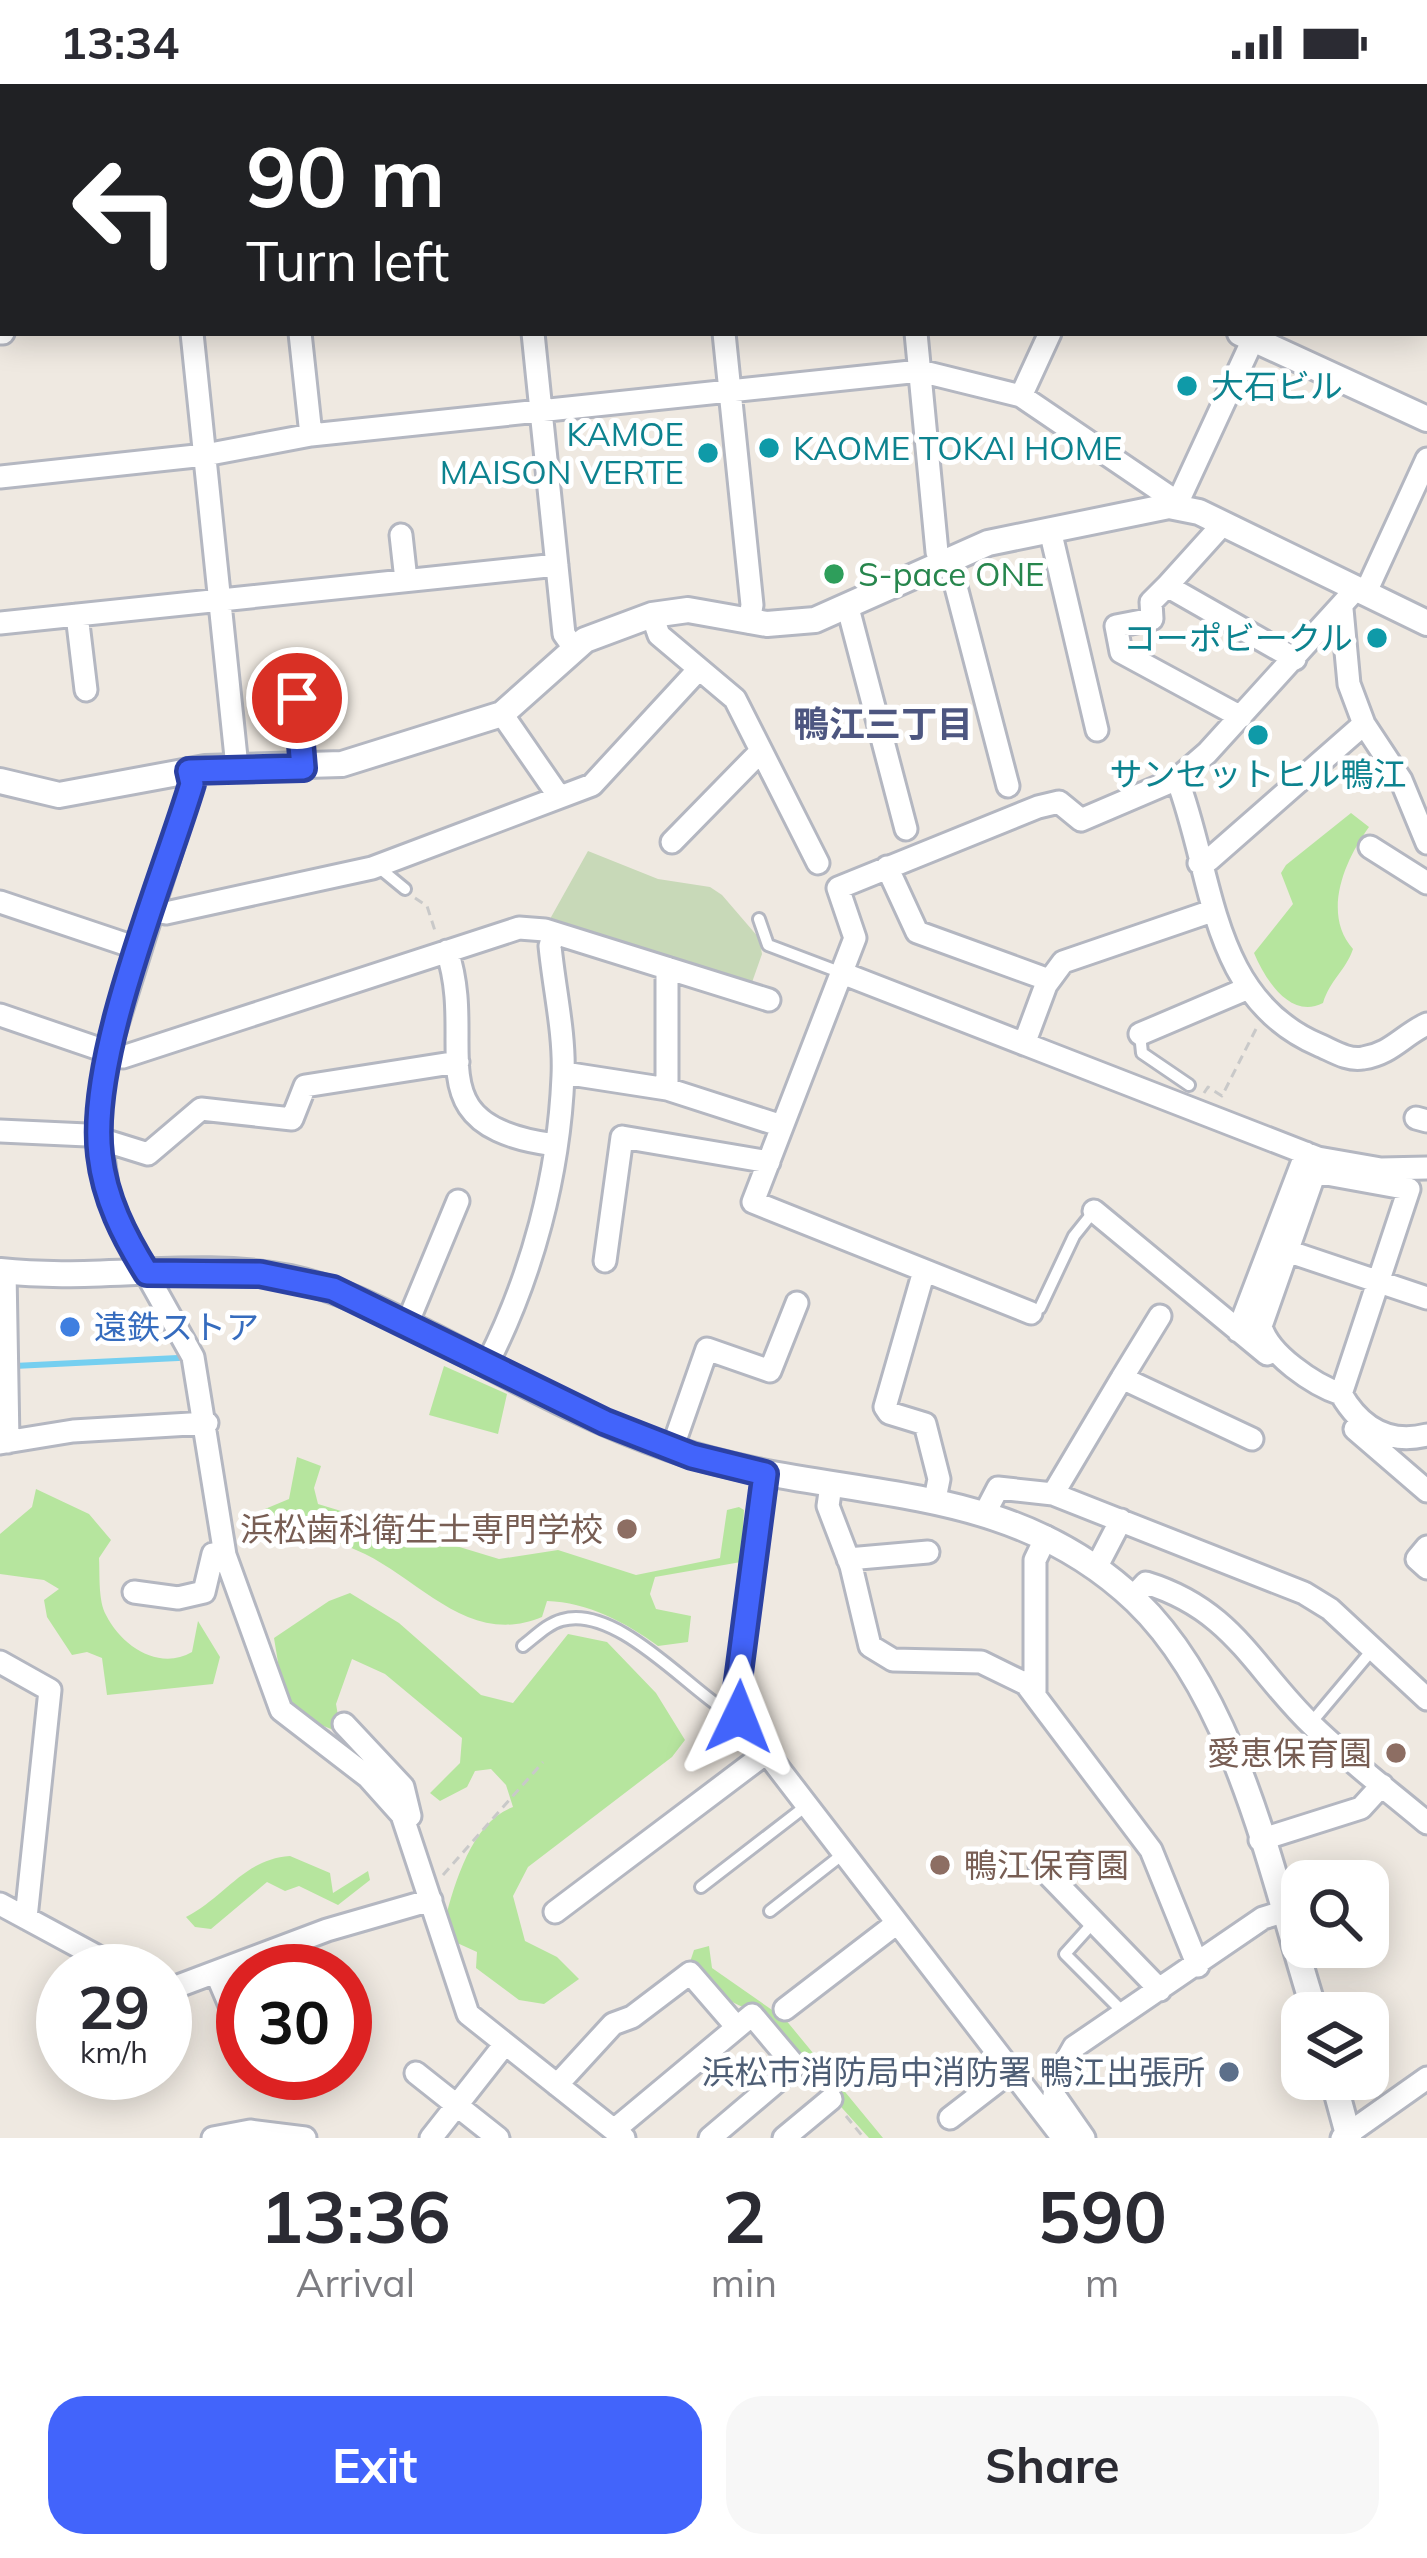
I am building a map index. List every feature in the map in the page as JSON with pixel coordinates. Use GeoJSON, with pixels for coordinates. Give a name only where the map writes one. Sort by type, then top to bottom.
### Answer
{"type":"FeatureCollection","features":[{"type":"Feature","properties":{"kind":"street"},"geometry":{"type":"LineString","coordinates":[[192,336],[237,767]]}},
{"type":"Feature","properties":{"kind":"street"},"geometry":{"type":"LineString","coordinates":[[300,336],[311,435]]}},
{"type":"Feature","properties":{"kind":"street"},"geometry":{"type":"LineString","coordinates":[[533,336],[564,634],[574,648]]}},
{"type":"Feature","properties":{"kind":"street"},"geometry":{"type":"LineString","coordinates":[[724,336],[752,605],[749,622]]}},
{"type":"Feature","properties":{"kind":"street"},"geometry":{"type":"LineString","coordinates":[[916,336],[937,552],[946,561],[1008,786]]}},
{"type":"Feature","properties":{"kind":"street"},"geometry":{"type":"LineString","coordinates":[[1021,396],[1049,336]]}},
{"type":"Feature","properties":{"kind":"street"},"geometry":{"type":"LineString","coordinates":[[1176,504],[1250,336]]}},
{"type":"Feature","properties":{"kind":"street"},"geometry":{"type":"LineString","coordinates":[[1252,336],[1427,419]]}},
{"type":"Feature","properties":{"kind":"street"},"geometry":{"type":"LineString","coordinates":[[0,477],[205,455],[311,435],[920,370],[1021,396],[1176,504],[1223,524],[1354,597],[1427,623]]}},
{"type":"Feature","properties":{"kind":"street"},"geometry":{"type":"LineString","coordinates":[[1030,1313],[753,1202],[855,938],[838,889],[1038,807],[1059,802],[1081,820],[1177,778],[1354,597],[1427,458]]}},
{"type":"Feature","properties":{"kind":"street"},"geometry":{"type":"LineString","coordinates":[[0,781],[31,792],[73,794],[189,771],[303,768],[358,760],[502,714],[574,648],[598,633],[652,615],[688,610],[749,622],[799,622],[848,608],[998,539],[1176,504]]}},
{"type":"Feature","properties":{"kind":"street"},"geometry":{"type":"LineString","coordinates":[[1223,524],[1151,602],[1152,619],[1116,626],[1121,652],[1241,717]]}},
{"type":"Feature","properties":{"kind":"street"},"geometry":{"type":"LineString","coordinates":[[1050,530],[1097,730]]}},
{"type":"Feature","properties":{"kind":"street"},"geometry":{"type":"LineString","coordinates":[[401,535],[406,580]]}},
{"type":"Feature","properties":{"kind":"street"},"geometry":{"type":"LineString","coordinates":[[0,623],[556,565]]}},
{"type":"Feature","properties":{"kind":"street"},"geometry":{"type":"LineString","coordinates":[[1167,586],[1295,659]]}},
{"type":"Feature","properties":{"kind":"street"},"geometry":{"type":"LineString","coordinates":[[1354,597],[1349,684],[1364,724],[1401,780],[1427,843]]}},
{"type":"Feature","properties":{"kind":"street"},"geometry":{"type":"LineString","coordinates":[[848,608],[906,830]]}},
{"type":"Feature","properties":{"kind":"street"},"geometry":{"type":"LineString","coordinates":[[77,615],[86,691]]}},
{"type":"Feature","properties":{"kind":"street"},"geometry":{"type":"LineString","coordinates":[[652,615],[659,635],[734,699],[818,863]]}},
{"type":"Feature","properties":{"kind":"street"},"geometry":{"type":"LineString","coordinates":[[153,909],[166,913],[377,866],[592,784],[699,669]]}},
{"type":"Feature","properties":{"kind":"street"},"geometry":{"type":"LineString","coordinates":[[297,698],[303,768]]}},
{"type":"Feature","properties":{"kind":"street"},"geometry":{"type":"LineString","coordinates":[[502,714],[558,795]]}},
{"type":"Feature","properties":{"kind":"street"},"geometry":{"type":"LineString","coordinates":[[1199,863],[1364,724]]}},
{"type":"Feature","properties":{"kind":"street"},"geometry":{"type":"LineString","coordinates":[[672,842],[761,751]]}},
{"type":"Feature","properties":{"kind":"street"},"geometry":{"type":"LineString","coordinates":[[189,771],[192,784],[108,1053],[98,1139],[114,1212],[190,1348],[207,1423],[224,1553],[281,1710],[381,1788],[404,1819],[463,2006],[619,2134],[735,2025],[752,2015],[795,2066],[710,2138]]}},
{"type":"Feature","properties":{"kind":"street"},"geometry":{"type":"LineString","coordinates":[[1177,778],[1212,911],[1246,989],[1267,1010],[1303,1037],[1352,1059],[1395,1049],[1427,1024]]}},
{"type":"Feature","properties":{"kind":"street"},"geometry":{"type":"LineString","coordinates":[[1370,848],[1427,883]]}},
{"type":"Feature","properties":{"kind":"street"},"geometry":{"type":"LineString","coordinates":[[886,867],[916,932],[1049,980]]}},
{"type":"Feature","properties":{"kind":"street"},"geometry":{"type":"LineString","coordinates":[[1,910],[140,949]]}},
{"type":"Feature","properties":{"kind":"street"},"geometry":{"type":"LineString","coordinates":[[1024,1044],[1049,980],[1076,955],[1212,911]]}},
{"type":"Feature","properties":{"kind":"street"},"geometry":{"type":"LineString","coordinates":[[0,1015],[123,1057],[519,928],[554,933],[769,1000]]}},
{"type":"Feature","properties":{"kind":"street"},"geometry":{"type":"LineString","coordinates":[[488,1364],[531,1258],[555,1145],[564,1073],[550,946],[554,933]]}},
{"type":"Feature","properties":{"kind":"street"},"geometry":{"type":"LineString","coordinates":[[445,952],[461,1100],[480,1124],[555,1145]]}},
{"type":"Feature","properties":{"kind":"street"},"geometry":{"type":"LineString","coordinates":[[667,968],[667,1088]]}},
{"type":"Feature","properties":{"kind":"street"},"geometry":{"type":"LineString","coordinates":[[842,973],[1306,1154],[1381,1169],[1427,1168]]}},
{"type":"Feature","properties":{"kind":"street"},"geometry":{"type":"LineString","coordinates":[[1140,1034],[1246,989]]}},
{"type":"Feature","properties":{"kind":"street"},"geometry":{"type":"LineString","coordinates":[[0,1131],[98,1139],[148,1154],[201,1109],[292,1119],[305,1087],[458,1062]]}},
{"type":"Feature","properties":{"kind":"street"},"geometry":{"type":"LineString","coordinates":[[564,1073],[667,1088],[782,1126]]}},
{"type":"Feature","properties":{"kind":"street"},"geometry":{"type":"LineString","coordinates":[[605,1261],[622,1137],[769,1162]]}},
{"type":"Feature","properties":{"kind":"street"},"geometry":{"type":"LineString","coordinates":[[1238,1330],[1306,1154]]}},
{"type":"Feature","properties":{"kind":"street"},"geometry":{"type":"LineString","coordinates":[[1341,1394],[1409,1189],[1321,1173],[1313,1178],[1261,1326],[1264,1340],[1324,1388],[1341,1394],[1370,1435],[1402,1440],[1427,1435]]}},
{"type":"Feature","properties":{"kind":"street"},"geometry":{"type":"LineString","coordinates":[[407,1324],[458,1201]]}},
{"type":"Feature","properties":{"kind":"street"},"geometry":{"type":"LineString","coordinates":[[1094,1211],[1370,1435],[1427,1491]]}},
{"type":"Feature","properties":{"kind":"street"},"geometry":{"type":"LineString","coordinates":[[1287,1251],[1427,1298]]}},
{"type":"Feature","properties":{"kind":"street"},"geometry":{"type":"LineString","coordinates":[[207,1423],[73,1431],[4,1442],[2,1271],[284,1277],[333,1289],[672,1449],[765,1474],[935,1499],[986,1511],[1046,1537],[1096,1568],[1132,1598],[1181,1654],[1208,1697],[1281,1909]]}},
{"type":"Feature","properties":{"kind":"street"},"geometry":{"type":"LineString","coordinates":[[923,1271],[886,1407],[890,1413],[925,1424],[939,1479],[935,1499]]}},
{"type":"Feature","properties":{"kind":"street"},"geometry":{"type":"LineString","coordinates":[[672,1449],[707,1348],[770,1371],[797,1303]]}},
{"type":"Feature","properties":{"kind":"street"},"geometry":{"type":"LineString","coordinates":[[1053,1494],[1160,1316]]}},
{"type":"Feature","properties":{"kind":"street"},"geometry":{"type":"LineString","coordinates":[[1122,1378],[1252,1439]]}},
{"type":"Feature","properties":{"kind":"street"},"geometry":{"type":"LineString","coordinates":[[765,1474],[736,1707],[766,1754],[1063,2138]]}},
{"type":"Feature","properties":{"kind":"street"},"geometry":{"type":"LineString","coordinates":[[831,1485],[828,1506],[848,1559],[862,1630],[876,1652],[902,1662],[981,1662],[1005,1670],[1035,1694],[1151,1850],[1198,1966]]}},
{"type":"Feature","properties":{"kind":"street"},"geometry":{"type":"LineString","coordinates":[[986,1511],[998,1488],[1053,1494],[1313,1597],[1427,1699]]}},
{"type":"Feature","properties":{"kind":"street"},"geometry":{"type":"LineString","coordinates":[[1096,1568],[1121,1520]]}},
{"type":"Feature","properties":{"kind":"street"},"geometry":{"type":"LineString","coordinates":[[1035,1694],[1034,1560],[1046,1537]]}},
{"type":"Feature","properties":{"kind":"street"},"geometry":{"type":"LineString","coordinates":[[1427,1547],[1417,1559],[1427,1568]]}},
{"type":"Feature","properties":{"kind":"street"},"geometry":{"type":"LineString","coordinates":[[848,1559],[862,1553],[928,1552]]}},
{"type":"Feature","properties":{"kind":"street"},"geometry":{"type":"LineString","coordinates":[[134,1592],[178,1598],[204,1592],[213,1554],[224,1553]]}},
{"type":"Feature","properties":{"kind":"street"},"geometry":{"type":"LineString","coordinates":[[1132,1598],[1146,1582],[1165,1588],[1240,1637],[1310,1724],[1427,1823]]}},
{"type":"Feature","properties":{"kind":"street"},"geometry":{"type":"LineString","coordinates":[[0,1662],[50,1690],[26,1918]]}},
{"type":"Feature","properties":{"kind":"street"},"geometry":{"type":"LineString","coordinates":[[344,1724],[403,1787],[411,1815],[404,1819]]}},
{"type":"Feature","properties":{"kind":"street"},"geometry":{"type":"LineString","coordinates":[[555,1912],[766,1754]]}},
{"type":"Feature","properties":{"kind":"street"},"geometry":{"type":"LineString","coordinates":[[1260,1840],[1361,1808],[1382,1785]]}},
{"type":"Feature","properties":{"kind":"street"},"geometry":{"type":"LineString","coordinates":[[1040,1866],[1160,1990]]}},
{"type":"Feature","properties":{"kind":"street"},"geometry":{"type":"LineString","coordinates":[[294,1944],[429,1893]]}},
{"type":"Feature","properties":{"kind":"street"},"geometry":{"type":"LineString","coordinates":[[0,1904],[74,1944]]}},
{"type":"Feature","properties":{"kind":"street"},"geometry":{"type":"LineString","coordinates":[[1084,2138],[1054,2095],[1056,2079],[1078,2042],[1198,1966],[1263,1918],[1281,1912]]}},
{"type":"Feature","properties":{"kind":"street"},"geometry":{"type":"LineString","coordinates":[[785,2009],[897,1923]]}},
{"type":"Feature","properties":{"kind":"street"},"geometry":{"type":"LineString","coordinates":[[557,2085],[613,2024],[632,2017],[690,1972],[735,2025]]}},
{"type":"Feature","properties":{"kind":"street"},"geometry":{"type":"LineString","coordinates":[[431,2138],[505,2044]]}},
{"type":"Feature","properties":{"kind":"street"},"geometry":{"type":"LineString","coordinates":[[950,2118],[1011,2071]]}},
{"type":"Feature","properties":{"kind":"street"},"geometry":{"type":"LineString","coordinates":[[416,2073],[499,2138]]}},
{"type":"Feature","properties":{"kind":"street"},"geometry":{"type":"LineString","coordinates":[[1338,2100],[1346,2137],[1427,2078]]}},
{"type":"Feature","properties":{"kind":"street"},"geometry":{"type":"LineString","coordinates":[[784,2138],[831,2099]]}},
{"type":"Feature","properties":{"kind":"street"},"geometry":{"type":"LineString","coordinates":[[213,2138],[250,2131],[305,2138]]}},
{"type":"Feature","properties":{"kind":"lane"},"geometry":{"type":"LineString","coordinates":[[377,866],[404,889]]}},
{"type":"Feature","properties":{"kind":"lane"},"geometry":{"type":"LineString","coordinates":[[759,920],[768,944],[842,973]]}},
{"type":"Feature","properties":{"kind":"lane"},"geometry":{"type":"LineString","coordinates":[[1140,1034],[1142,1053],[1190,1085]]}},
{"type":"Feature","properties":{"kind":"lane"},"geometry":{"type":"LineString","coordinates":[[1030,1313],[1040,1309],[1074,1236],[1094,1211]]}},
{"type":"Feature","properties":{"kind":"lane"},"geometry":{"type":"LineString","coordinates":[[523,1646],[553,1623],[587,1620],[639,1642],[723,1709],[736,1707]]}},
{"type":"Feature","properties":{"kind":"lane"},"geometry":{"type":"LineString","coordinates":[[1310,1724],[1373,1649]]}},
{"type":"Feature","properties":{"kind":"lane"},"geometry":{"type":"LineString","coordinates":[[700,1887],[806,1806]]}},
{"type":"Feature","properties":{"kind":"lane"},"geometry":{"type":"LineString","coordinates":[[770,1910],[844,1854]]}},
{"type":"Feature","properties":{"kind":"lane"},"geometry":{"type":"LineString","coordinates":[[1092,1924],[1065,1954],[1124,2013]]}},
{"type":"Feature","properties":{"kind":"path"},"geometry":{"type":"LineString","coordinates":[[404,889],[427,906],[445,952]]}},
{"type":"Feature","properties":{"kind":"path"},"geometry":{"type":"LineString","coordinates":[[1219,1095],[1267,1010]]}},
{"type":"Feature","properties":{"kind":"path"},"geometry":{"type":"LineString","coordinates":[[429,1893],[543,1762]]}},
{"type":"Feature","properties":{"kind":"green space"},"geometry":{"type":"Polygon","coordinates":[[[1351,813],[1369,827],[1340,888],[1339,920],[1353,949],[1323,1003],[1300,1006],[1272,985],[1254,953],[1293,904],[1281,873],[1286,865],[1351,813]]]}},
{"type":"Feature","properties":{"kind":"green space"},"geometry":{"type":"Polygon","coordinates":[[[588,851],[658,879],[710,887],[722,895],[759,938],[762,954],[750,988],[550,919],[588,851]]]}},
{"type":"Feature","properties":{"kind":"green space"},"geometry":{"type":"Polygon","coordinates":[[[444,1366],[507,1394],[498,1434],[429,1415],[444,1366]]]}},
{"type":"Feature","properties":{"kind":"green space"},"geometry":{"type":"Polygon","coordinates":[[[297,1457],[321,1466],[314,1488],[318,1504],[499,1559],[558,1550],[636,1575],[720,1558],[727,1510],[739,1507],[744,1510],[741,1562],[655,1577],[650,1594],[656,1609],[691,1616],[688,1642],[658,1646],[606,1615],[562,1602],[547,1601],[542,1617],[492,1624],[448,1607],[365,1554],[269,1516],[265,1509],[289,1499],[297,1457]]]}},
{"type":"Feature","properties":{"kind":"green space"},"geometry":{"type":"Polygon","coordinates":[[[36,1489],[89,1514],[111,1540],[99,1558],[101,1595],[106,1615],[122,1637],[143,1653],[180,1657],[192,1652],[198,1621],[220,1657],[213,1684],[107,1695],[102,1658],[87,1652],[72,1655],[47,1617],[44,1600],[59,1589],[44,1580],[0,1574],[0,1534],[32,1507],[36,1489]]]}},
{"type":"Feature","properties":{"kind":"green space"},"geometry":{"type":"Polygon","coordinates":[[[350,1593],[399,1623],[481,1695],[513,1703],[568,1634],[607,1642],[656,1693],[685,1740],[672,1757],[528,1867],[513,1896],[525,1941],[557,1957],[579,1979],[544,2004],[519,2000],[476,1968],[477,1952],[455,1942],[445,1920],[460,1871],[477,1839],[499,1814],[513,1807],[506,1785],[491,1769],[475,1771],[467,1787],[440,1801],[430,1793],[460,1763],[462,1738],[385,1674],[352,1659],[336,1704],[341,1733],[286,1711],[274,1638],[329,1601],[350,1593]]]}},
{"type":"Feature","properties":{"kind":"green space"},"geometry":{"type":"Polygon","coordinates":[[[290,1856],[330,1873],[333,1893],[368,1871],[370,1880],[338,1905],[299,1886],[285,1891],[267,1882],[211,1929],[195,1927],[186,1917],[247,1871],[290,1856]]]}},
{"type":"Feature","properties":{"kind":"green space"},"geometry":{"type":"Polygon","coordinates":[[[709,1946],[712,1968],[785,2019],[883,2138],[869,2138],[755,2011],[726,1998],[704,1979],[690,1962],[694,1950],[709,1946]]]}},
{"type":"Feature","properties":{"kind":"waterway"},"geometry":{"type":"LineString","coordinates":[[14,1366],[178,1358]]}},
{"type":"Feature","properties":{"kind":"place","name":"大石ビル"},"geometry":{"type":"Point","coordinates":[1187,386]}},
{"type":"Feature","properties":{"kind":"place","name":"KAOME TOKAI HOME"},"geometry":{"type":"Point","coordinates":[769,448]}},
{"type":"Feature","properties":{"kind":"place","name":"KAMOE MAISON VERTE"},"geometry":{"type":"Point","coordinates":[708,453]}},
{"type":"Feature","properties":{"kind":"place","name":"S-pace ONE"},"geometry":{"type":"Point","coordinates":[834,574]}},
{"type":"Feature","properties":{"kind":"place","name":"コーポビークル"},"geometry":{"type":"Point","coordinates":[1377,638]}},
{"type":"Feature","properties":{"kind":"place","name":"サンセットヒル鴨江"},"geometry":{"type":"Point","coordinates":[1258,735]}},
{"type":"Feature","properties":{"kind":"place","name":"遠鉄ストア"},"geometry":{"type":"Point","coordinates":[70,1327]}},
{"type":"Feature","properties":{"kind":"place","name":"浜松歯科衛生士専門学校"},"geometry":{"type":"Point","coordinates":[627,1529]}},
{"type":"Feature","properties":{"kind":"place","name":"愛恵保育園"},"geometry":{"type":"Point","coordinates":[1396,1753]}},
{"type":"Feature","properties":{"kind":"place","name":"鴨江保育園"},"geometry":{"type":"Point","coordinates":[940,1865]}},
{"type":"Feature","properties":{"kind":"place","name":"浜松市消防局中消防署 鴨江出張所"},"geometry":{"type":"Point","coordinates":[1229,2072]}},
{"type":"Feature","properties":{"kind":"district","name":"鴨江三丁目"},"geometry":{"type":"Point","coordinates":[883,724]}},
{"type":"Feature","properties":{"kind":"route"},"geometry":{"type":"LineString","coordinates":[[297,698],[303,768],[189,771],[192,784],[108,1053],[99,1100],[100,1157],[122,1230],[147,1273],[260,1274],[333,1289],[634,1435],[765,1474],[736,1696],[739,1717]]}}]}
